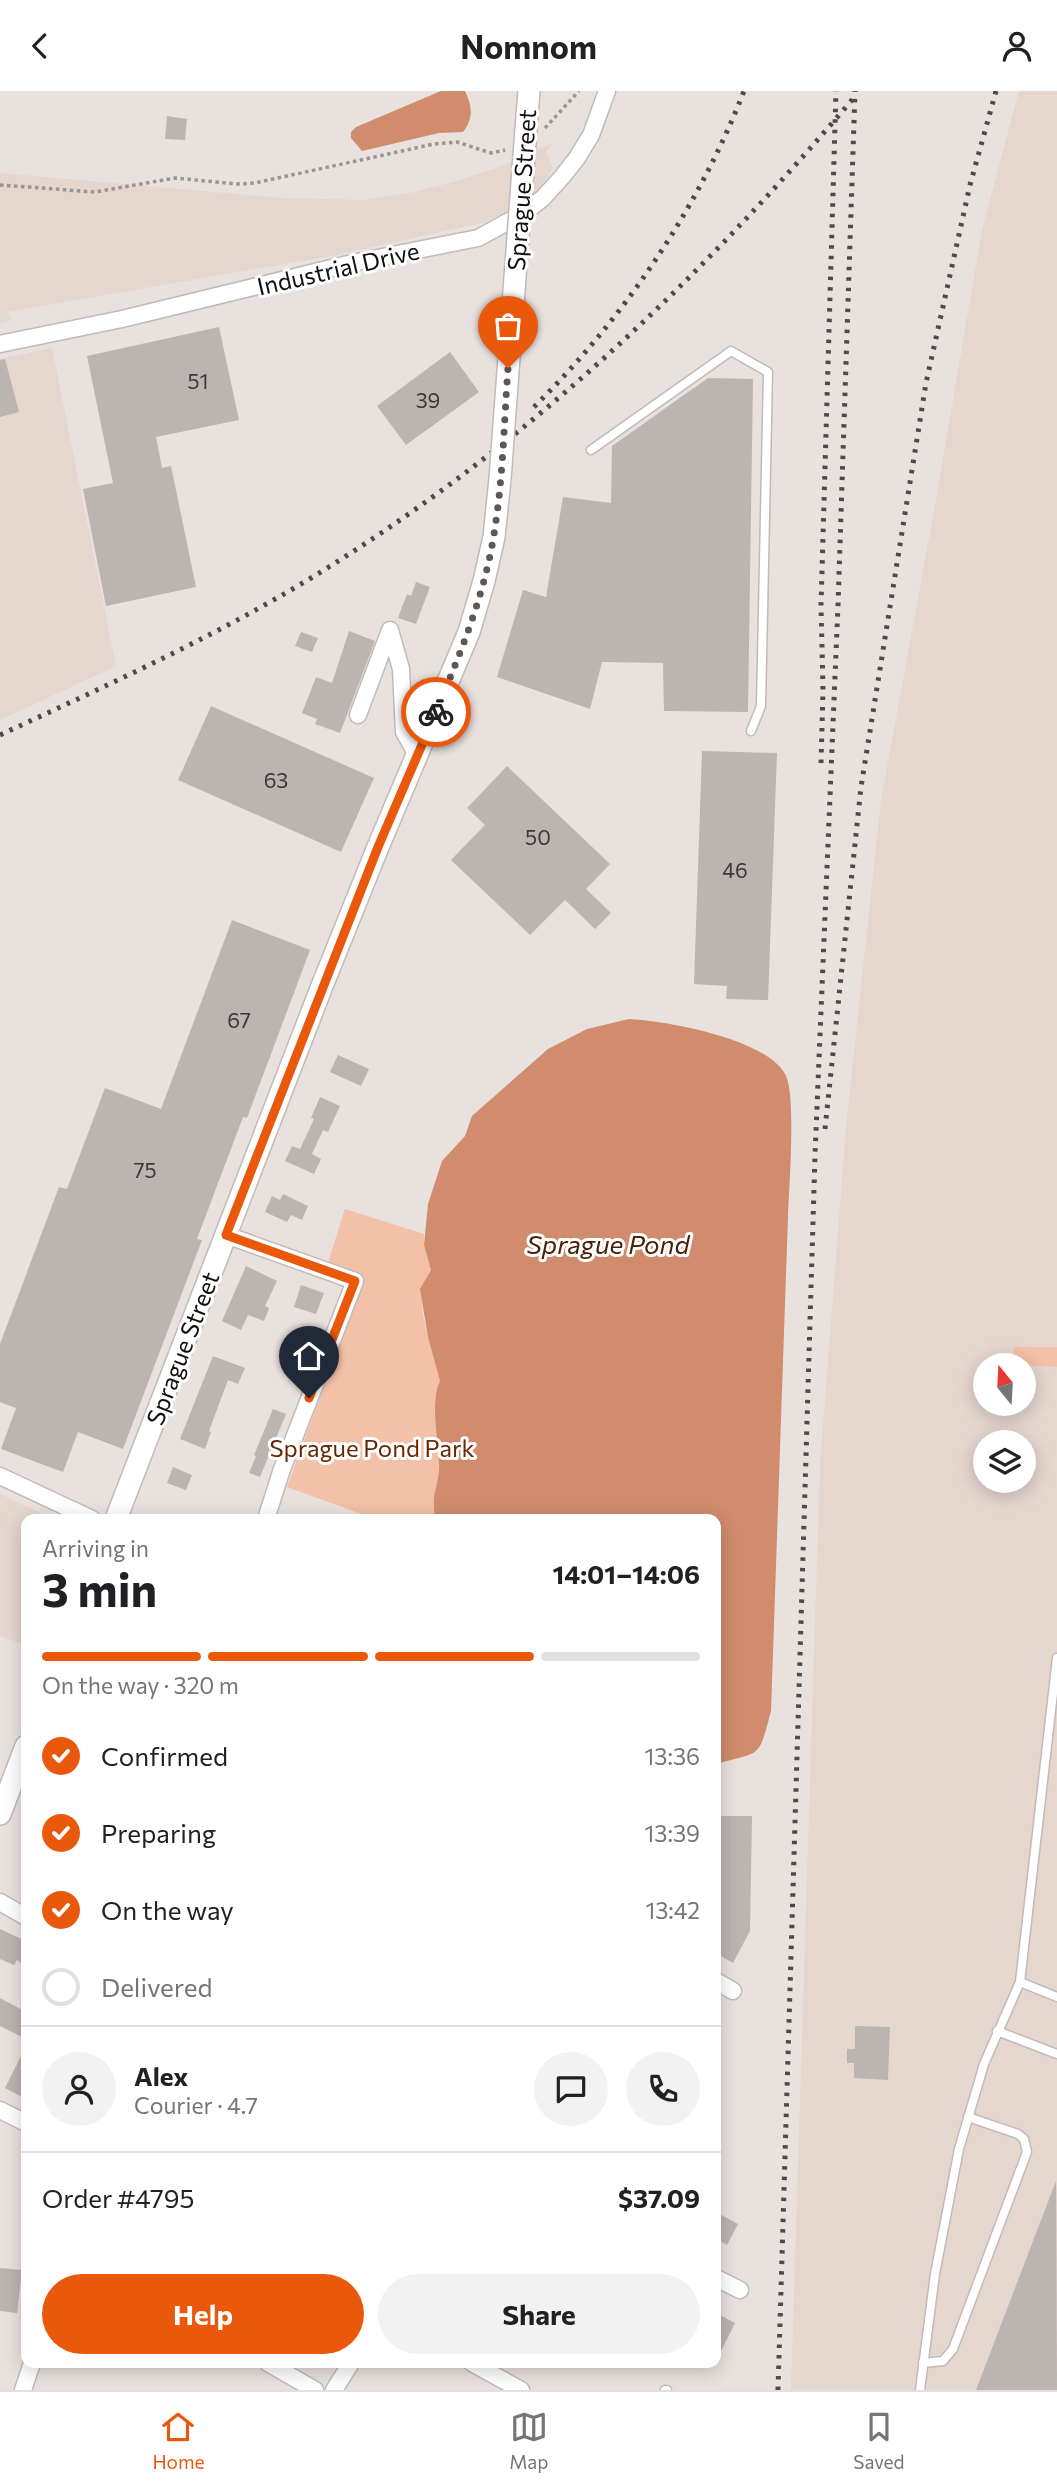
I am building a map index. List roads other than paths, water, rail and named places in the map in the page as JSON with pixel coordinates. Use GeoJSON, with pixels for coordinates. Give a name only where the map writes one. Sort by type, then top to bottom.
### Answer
{"type":"FeatureCollection","features":[{"type":"Feature","properties":{"kind":"main road","name":"Sprague Street"},"geometry":{"type":"LineString","coordinates":[[118,1514],[322,986],[478,607],[494,537],[500,479],[532,124],[528,91]]}},
{"type":"Feature","properties":{"kind":"main road"},"geometry":{"type":"LineString","coordinates":[[0,1814],[21,1759]]}},
{"type":"Feature","properties":{"kind":"street","name":"Industrial Drive"},"geometry":{"type":"LineString","coordinates":[[0,344],[121,319],[352,263],[478,238],[524,213],[562,177],[591,135],[607,91]]}},
{"type":"Feature","properties":{"kind":"street"},"geometry":{"type":"LineString","coordinates":[[358,715],[390,630],[401,669],[404,732],[417,755]]}},
{"type":"Feature","properties":{"kind":"street"},"geometry":{"type":"LineString","coordinates":[[226,1235],[355,1281],[282,1469],[268,1514]]}},
{"type":"Feature","properties":{"kind":"street"},"geometry":{"type":"LineString","coordinates":[[0,1476],[81,1514]]}},
{"type":"Feature","properties":{"kind":"street"},"geometry":{"type":"LineString","coordinates":[[0,1902],[21,1914]]}},
{"type":"Feature","properties":{"kind":"street"},"geometry":{"type":"LineString","coordinates":[[721,1985],[733,1991]]}},
{"type":"Feature","properties":{"kind":"street"},"geometry":{"type":"LineString","coordinates":[[0,2110],[21,2120]]}},
{"type":"Feature","properties":{"kind":"street"},"geometry":{"type":"LineString","coordinates":[[721,2280],[740,2290]]}},
{"type":"Feature","properties":{"kind":"street"},"geometry":{"type":"LineString","coordinates":[[23,2390],[30,2368]]}},
{"type":"Feature","properties":{"kind":"street"},"geometry":{"type":"LineString","coordinates":[[277,2368],[315,2390]]}},
{"type":"Feature","properties":{"kind":"street"},"geometry":{"type":"LineString","coordinates":[[334,2390],[348,2368]]}},
{"type":"Feature","properties":{"kind":"street"},"geometry":{"type":"LineString","coordinates":[[481,2368],[521,2390]]}},
{"type":"Feature","properties":{"kind":"lane"},"geometry":{"type":"LineString","coordinates":[[591,450],[731,352],[768,372],[761,706],[751,731]]}},
{"type":"Feature","properties":{"kind":"lane"},"geometry":{"type":"LineString","coordinates":[[920,2390],[938,2253],[968,2117],[984,2064],[1020,1982],[1057,1658]]}},
{"type":"Feature","properties":{"kind":"lane"},"geometry":{"type":"LineString","coordinates":[[1020,1982],[1057,1997]]}},
{"type":"Feature","properties":{"kind":"lane"},"geometry":{"type":"LineString","coordinates":[[997,2031],[1057,2054]]}},
{"type":"Feature","properties":{"kind":"lane"},"geometry":{"type":"LineString","coordinates":[[923,2363],[943,2361],[953,2349],[1027,2152],[1024,2139],[1018,2134],[968,2117]]}},
{"type":"Feature","properties":{"kind":"water"},"geometry":{"type":"Polygon","coordinates":[[[441,91],[465,91],[471,112],[463,132],[439,133],[362,151],[351,138],[351,132],[356,127],[441,91]]]}},
{"type":"Feature","properties":{"kind":"water","name":"Sprague Pond"},"geometry":{"type":"Polygon","coordinates":[[[629,1019],[715,1034],[739,1042],[776,1063],[786,1076],[789,1087],[791,1143],[771,1711],[756,1751],[721,1763],[721,1514],[434,1514],[439,1467],[435,1399],[440,1381],[428,1337],[420,1289],[431,1270],[424,1245],[428,1204],[442,1161],[465,1136],[472,1116],[548,1049],[587,1029],[629,1019]]]}},
{"type":"Feature","properties":{"kind":"railway"},"geometry":{"type":"LineString","coordinates":[[534,407],[598,337],[656,260],[704,178],[744,91]]}},
{"type":"Feature","properties":{"kind":"railway"},"geometry":{"type":"LineString","coordinates":[[821,763],[821,605],[836,91]]}},
{"type":"Feature","properties":{"kind":"railway"},"geometry":{"type":"LineString","coordinates":[[778,2390],[815,1155],[838,605],[855,91]]}},
{"type":"Feature","properties":{"kind":"railway"},"geometry":{"type":"LineString","coordinates":[[825,1129],[861,787],[926,383],[970,185],[996,91]]}},
{"type":"Feature","properties":{"kind":"railway"},"geometry":{"type":"LineString","coordinates":[[0,735],[245,616],[324,570],[473,467],[610,353],[674,292],[737,228],[857,94]]}},
{"type":"Feature","properties":{"kind":"park label","name":"Sprague Pond Park"},"geometry":{"type":"Point","coordinates":[372,1447]}}]}
